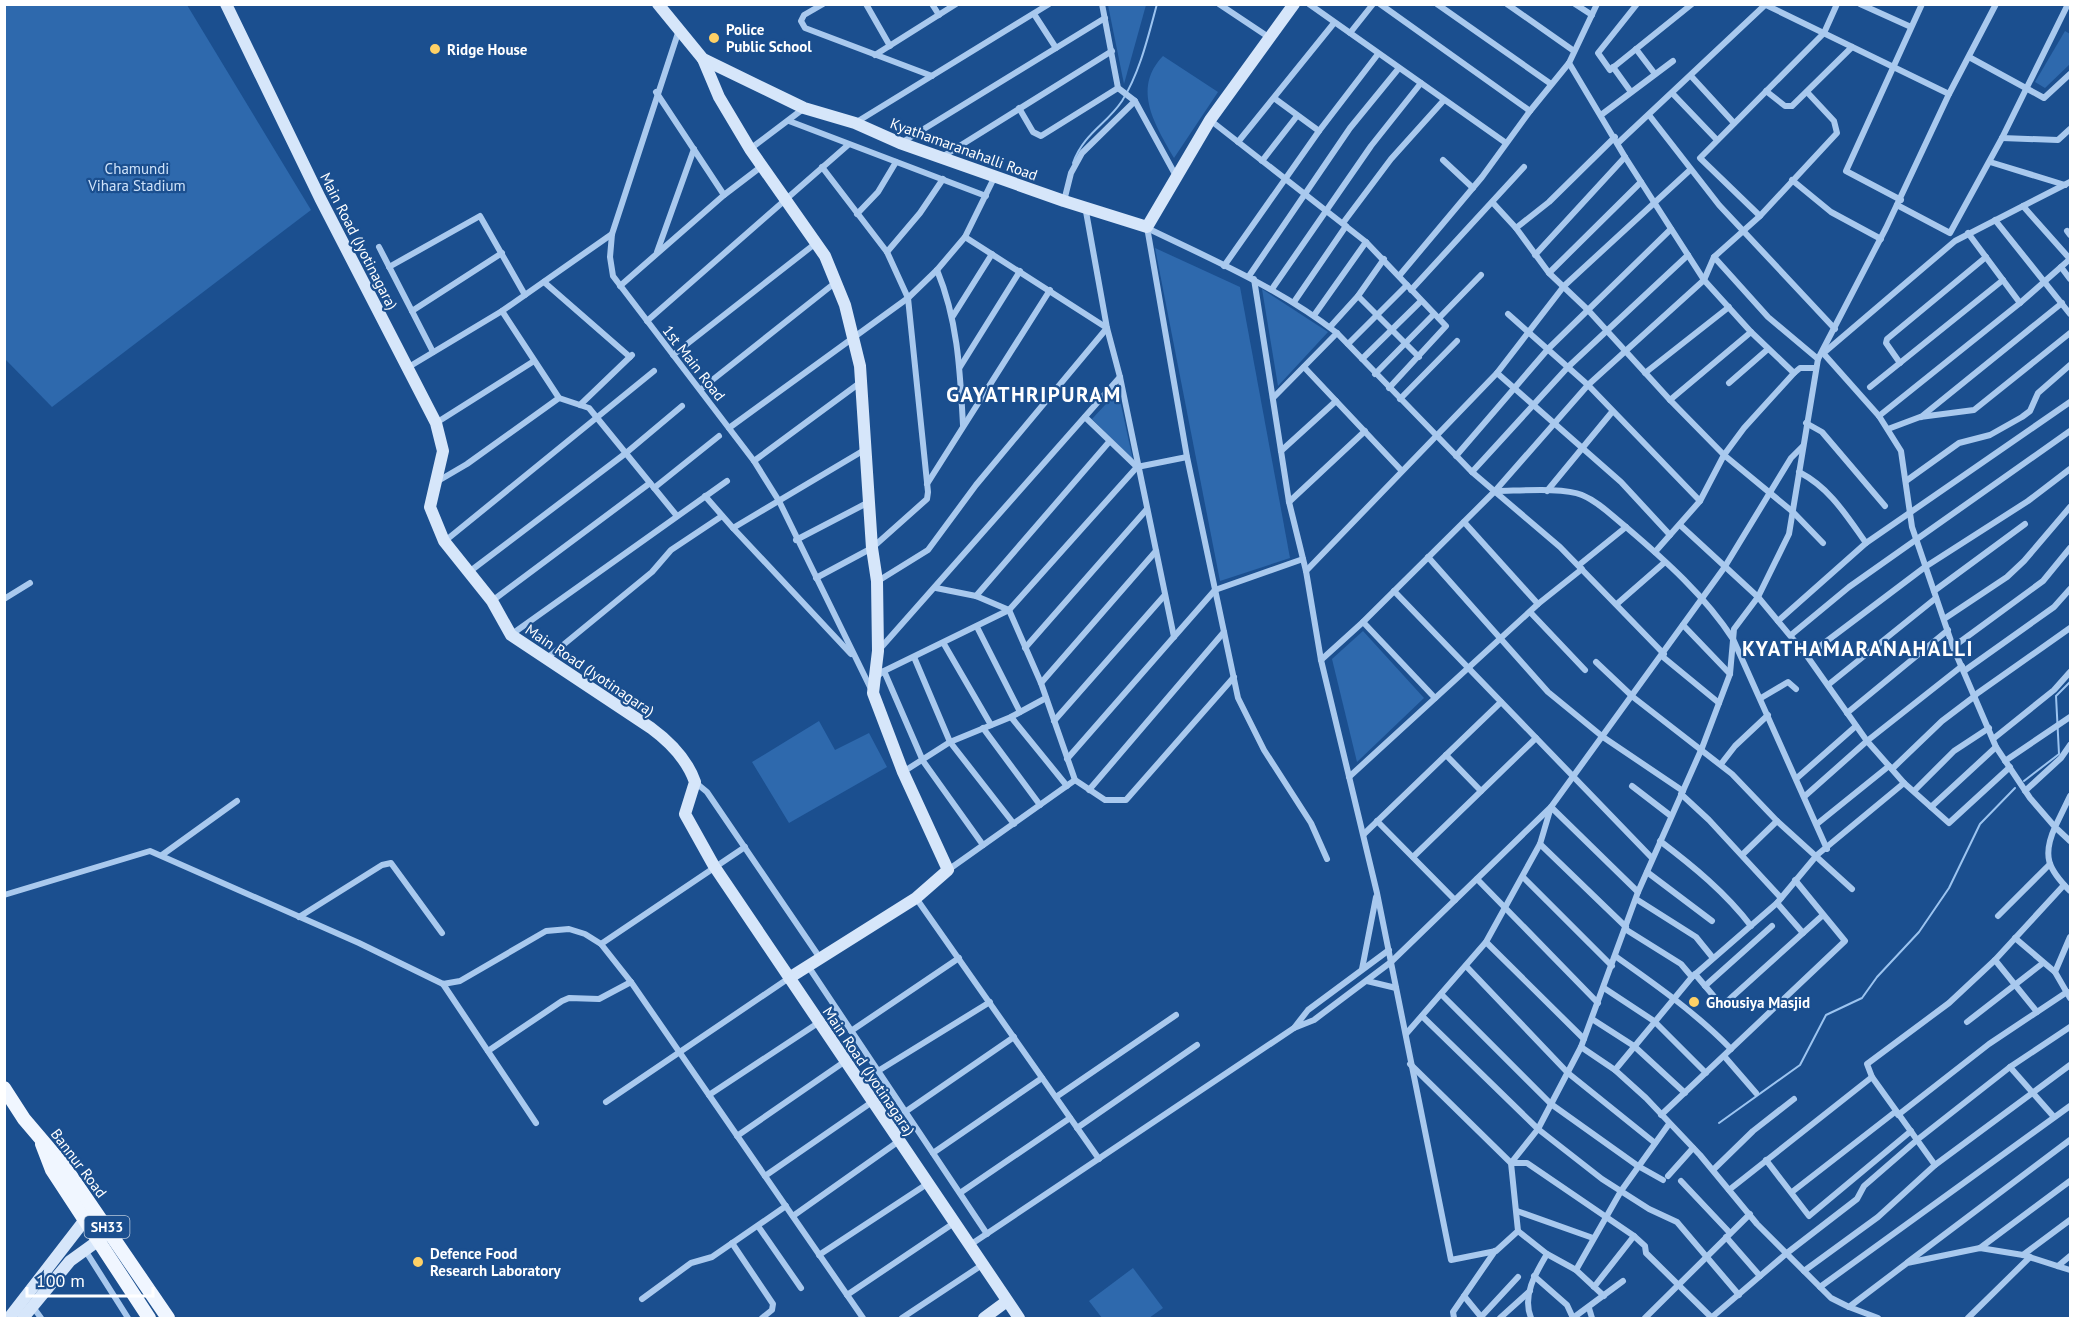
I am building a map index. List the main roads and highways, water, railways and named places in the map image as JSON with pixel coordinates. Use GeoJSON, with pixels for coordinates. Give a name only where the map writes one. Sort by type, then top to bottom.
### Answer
{"type":"FeatureCollection","features":[{"type":"Feature","properties":{"kind":"main road","name":"Bannur Road"},"geometry":{"type":"LineString","coordinates":[[4,1088],[64,1166],[168,1318]]}},
{"type":"Feature","properties":{"kind":"main road"},"geometry":{"type":"LineString","coordinates":[[41,1139],[47,1160],[96,1241],[149,1318]]}},
{"type":"Feature","properties":{"kind":"waterway"},"geometry":{"type":"LineString","coordinates":[[1073,163],[1083,144],[1116,109],[1128,90],[1143,54],[1157,4]]}},
{"type":"Feature","properties":{"kind":"waterway"},"geometry":{"type":"LineString","coordinates":[[2024,781],[2059,754],[2056,696],[2070,682]]}},
{"type":"Feature","properties":{"kind":"waterway"},"geometry":{"type":"LineString","coordinates":[[1719,1123],[1800,1065],[1826,1015],[1862,998],[1877,977],[1919,932],[1949,888],[1980,824],[2015,788]]}},
{"type":"Feature","properties":{"kind":"place","name":"Police Public School"},"geometry":{"type":"Point","coordinates":[714,38]}},
{"type":"Feature","properties":{"kind":"place","name":"Ridge House"},"geometry":{"type":"Point","coordinates":[435,49]}},
{"type":"Feature","properties":{"kind":"place","name":"Ghousiya Masjid"},"geometry":{"type":"Point","coordinates":[1694,1002]}},
{"type":"Feature","properties":{"kind":"place","name":"Defence Food Research Laboratory"},"geometry":{"type":"Point","coordinates":[418,1262]}},
{"type":"Feature","properties":{"kind":"district","name":"GAYATHRIPURAM"},"geometry":{"type":"Point","coordinates":[1034,394]}},
{"type":"Feature","properties":{"kind":"district","name":"KYATHAMARANAHALLI"},"geometry":{"type":"Point","coordinates":[1858,648]}},
{"type":"Feature","properties":{"kind":"park label","name":"Chamundi Vihara Stadium"},"geometry":{"type":"Point","coordinates":[137,176]}}]}
